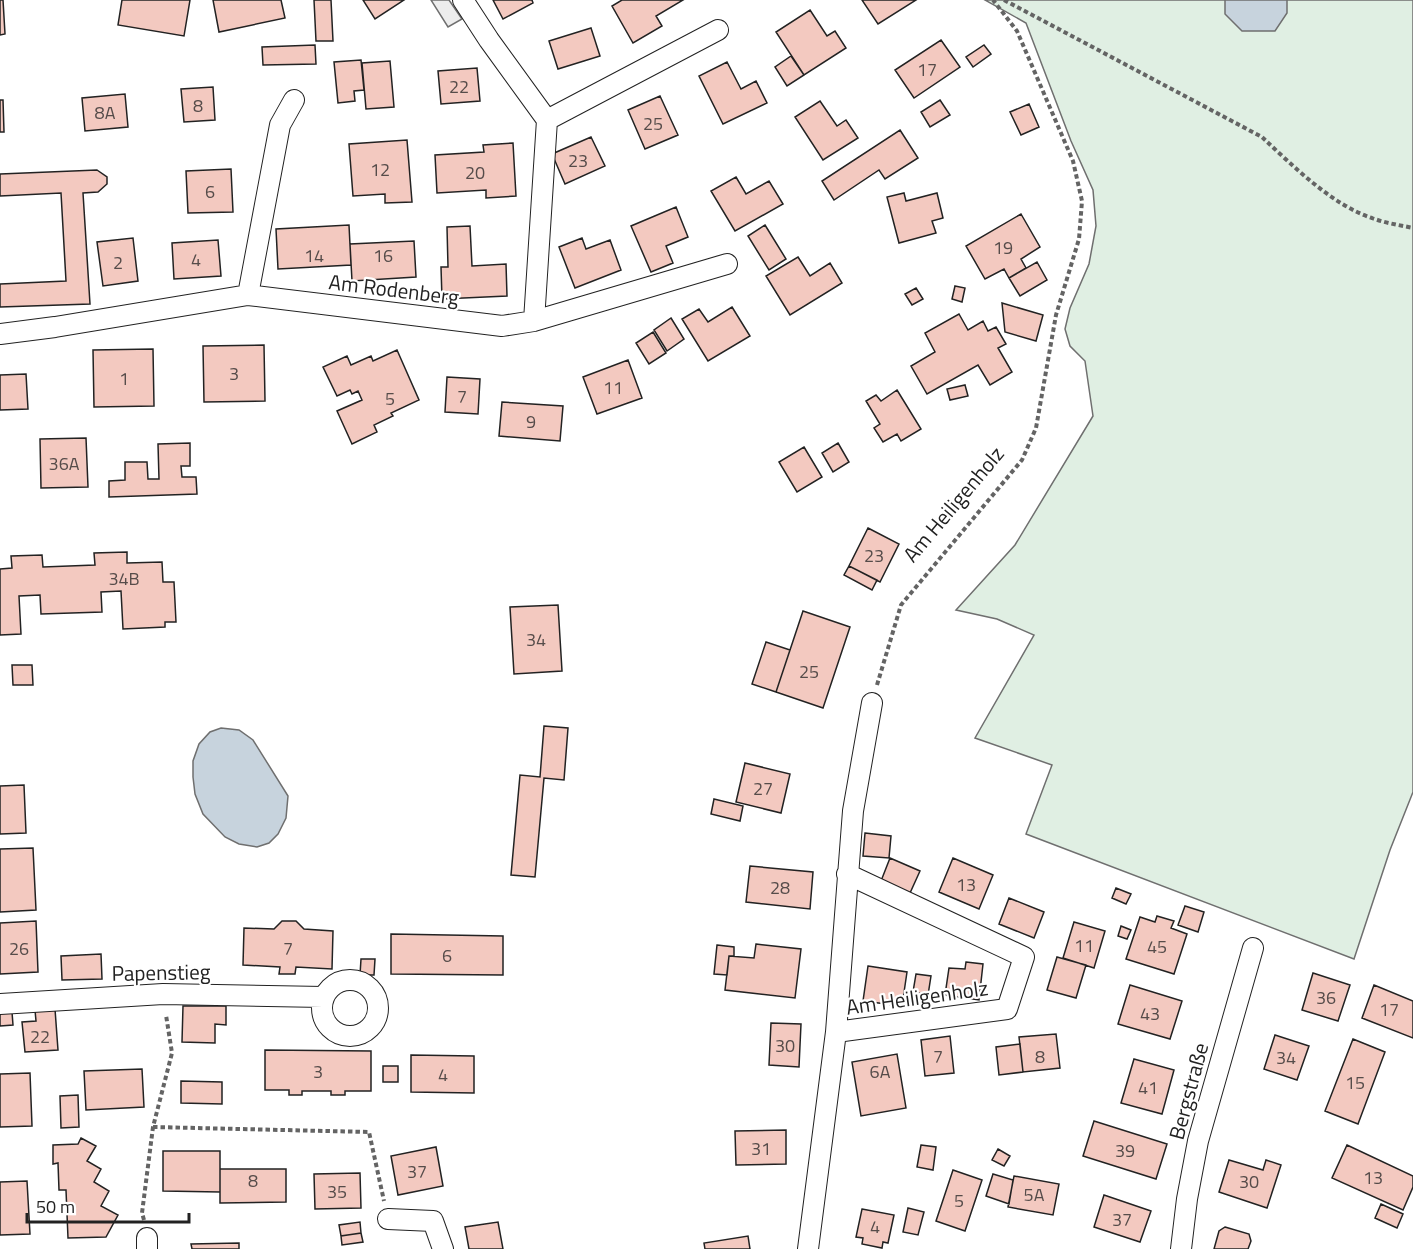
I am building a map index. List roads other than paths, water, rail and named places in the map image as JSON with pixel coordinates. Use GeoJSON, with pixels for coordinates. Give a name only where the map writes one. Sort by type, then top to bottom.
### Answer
{"type":"FeatureCollection","features":[{"type":"Feature","properties":{"kind":"street"},"geometry":{"type":"LineString","coordinates":[[463,0],[547,120],[534,321]]}},
{"type":"Feature","properties":{"kind":"street"},"geometry":{"type":"LineString","coordinates":[[547,120],[718,30]]}},
{"type":"Feature","properties":{"kind":"street"},"geometry":{"type":"LineString","coordinates":[[248,295],[280,125],[294,100]]}},
{"type":"Feature","properties":{"kind":"street","name":"Am Rodenberg"},"geometry":{"type":"LineString","coordinates":[[0,334],[248,295],[502,327],[534,321],[727,264]]}},
{"type":"Feature","properties":{"kind":"street","name":"Am Heiligenholz"},"geometry":{"type":"LineString","coordinates":[[808,1249],[836,1032],[853,811],[872,703]]}},
{"type":"Feature","properties":{"kind":"street","name":"Am Heiligenholz"},"geometry":{"type":"LineString","coordinates":[[836,1032],[1006,1009],[1024,957],[847,874]]}},
{"type":"Feature","properties":{"kind":"street","name":"Bergstraße"},"geometry":{"type":"LineString","coordinates":[[1181,1249],[1198,1141],[1253,948]]}},
{"type":"Feature","properties":{"kind":"street","name":"Papenstieg"},"geometry":{"type":"LineString","coordinates":[[0,1004],[163,994],[323,997]]}},
{"type":"Feature","properties":{"kind":"street"},"geometry":{"type":"LineString","coordinates":[[388,1219],[433,1221],[443,1249]]}}]}
